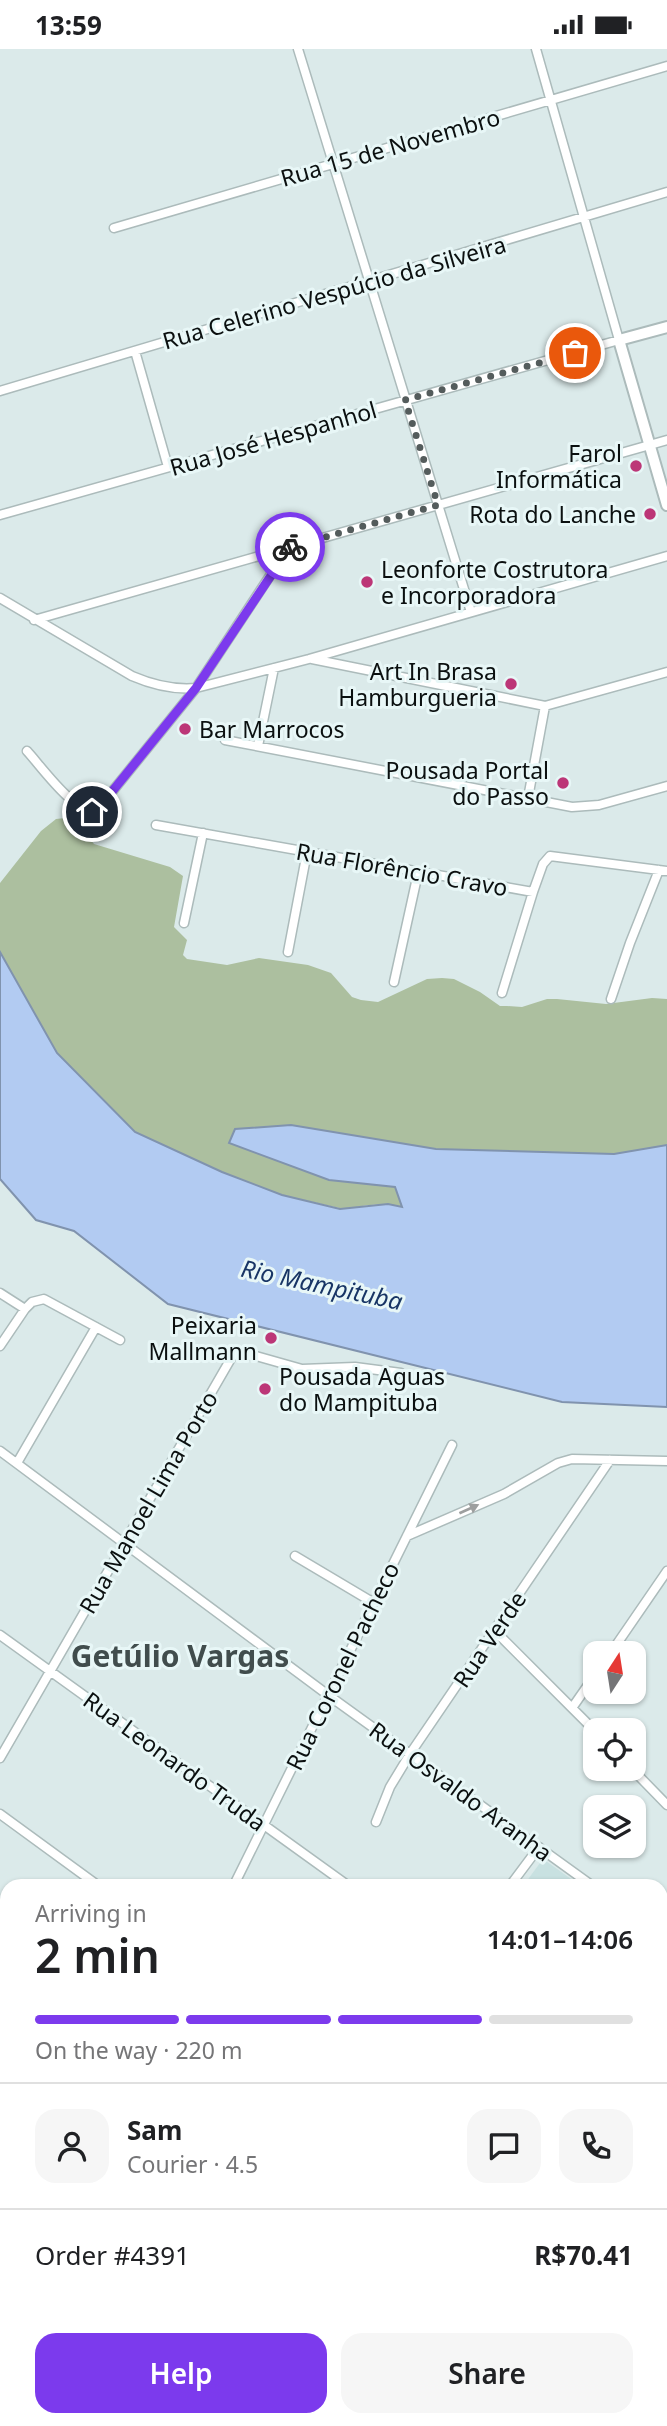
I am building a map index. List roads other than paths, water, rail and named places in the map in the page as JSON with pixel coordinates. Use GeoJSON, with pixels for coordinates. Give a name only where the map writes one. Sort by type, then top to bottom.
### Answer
{"type":"FeatureCollection","features":[{"type":"Feature","properties":{"kind":"main road","name":"Rua José Hespanhol"},"geometry":{"type":"LineString","coordinates":[[619,340],[667,327]]}},
{"type":"Feature","properties":{"kind":"main road"},"geometry":{"type":"LineString","coordinates":[[619,340],[667,505]]}},
{"type":"Feature","properties":{"kind":"street"},"geometry":{"type":"LineString","coordinates":[[298,49],[471,612]]}},
{"type":"Feature","properties":{"kind":"street"},"geometry":{"type":"LineString","coordinates":[[536,49],[619,340]]}},
{"type":"Feature","properties":{"kind":"street","name":"Rua 15 de Novembro"},"geometry":{"type":"LineString","coordinates":[[114,228],[667,66]]}},
{"type":"Feature","properties":{"kind":"street","name":"Rua Celerino Vespúcio da Silveira"},"geometry":{"type":"LineString","coordinates":[[0,391],[667,193]]}},
{"type":"Feature","properties":{"kind":"street","name":"Rua José Hespanhol"},"geometry":{"type":"LineString","coordinates":[[0,515],[619,340]]}},
{"type":"Feature","properties":{"kind":"street"},"geometry":{"type":"LineString","coordinates":[[135,351],[168,467]]}},
{"type":"Feature","properties":{"kind":"street"},"geometry":{"type":"LineString","coordinates":[[34,619],[667,440]]}},
{"type":"Feature","properties":{"kind":"street"},"geometry":{"type":"LineString","coordinates":[[27,751],[73,801],[92,812],[102,804],[196,688],[289,547]]}},
{"type":"Feature","properties":{"kind":"street"},"geometry":{"type":"LineString","coordinates":[[0,598],[119,670],[145,682],[177,689],[196,688],[309,659],[667,556]]}},
{"type":"Feature","properties":{"kind":"street"},"geometry":{"type":"LineString","coordinates":[[309,659],[545,706],[667,672]]}},
{"type":"Feature","properties":{"kind":"street"},"geometry":{"type":"LineString","coordinates":[[258,746],[274,668]]}},
{"type":"Feature","properties":{"kind":"street"},"geometry":{"type":"LineString","coordinates":[[528,798],[545,706]]}},
{"type":"Feature","properties":{"kind":"street"},"geometry":{"type":"LineString","coordinates":[[225,740],[572,807],[592,807],[667,786]]}},
{"type":"Feature","properties":{"kind":"street","name":"Rua Florêncio Cravo"},"geometry":{"type":"LineString","coordinates":[[156,825],[533,892],[543,865],[550,856],[663,870]]}},
{"type":"Feature","properties":{"kind":"street"},"geometry":{"type":"LineString","coordinates":[[184,923],[203,833]]}},
{"type":"Feature","properties":{"kind":"street"},"geometry":{"type":"LineString","coordinates":[[288,952],[307,852]]}},
{"type":"Feature","properties":{"kind":"street"},"geometry":{"type":"LineString","coordinates":[[611,999],[630,943],[663,870]]}},
{"type":"Feature","properties":{"kind":"street"},"geometry":{"type":"LineString","coordinates":[[394,982],[418,873]]}},
{"type":"Feature","properties":{"kind":"street"},"geometry":{"type":"LineString","coordinates":[[502,993],[533,892]]}},
{"type":"Feature","properties":{"kind":"street"},"geometry":{"type":"LineString","coordinates":[[0,1293],[25,1309]]}},
{"type":"Feature","properties":{"kind":"street"},"geometry":{"type":"LineString","coordinates":[[0,1346],[25,1309],[32,1302],[44,1299],[120,1340]]}},
{"type":"Feature","properties":{"kind":"street"},"geometry":{"type":"LineString","coordinates":[[16,1463],[96,1327]]}},
{"type":"Feature","properties":{"kind":"street","name":"Rua Manoel Lima Porto"},"geometry":{"type":"LineString","coordinates":[[0,1758],[233,1355],[256,1356],[302,1369],[355,1367],[401,1373]]}},
{"type":"Feature","properties":{"kind":"street","name":"Rua Coronel Pacheco"},"geometry":{"type":"LineString","coordinates":[[237,1879],[452,1445]]}},
{"type":"Feature","properties":{"kind":"street","name":"Rua Osvaldo Aranha"},"geometry":{"type":"LineString","coordinates":[[0,1451],[328,1695],[583,1879]]}},
{"type":"Feature","properties":{"kind":"street"},"geometry":{"type":"LineString","coordinates":[[407,1536],[504,1494],[558,1463],[572,1459],[667,1461]]}},
{"type":"Feature","properties":{"kind":"street","name":"Rua Verde"},"geometry":{"type":"LineString","coordinates":[[376,1822],[390,1787],[410,1755],[610,1460]]}},
{"type":"Feature","properties":{"kind":"street"},"geometry":{"type":"LineString","coordinates":[[295,1556],[374,1603]]}},
{"type":"Feature","properties":{"kind":"street"},"geometry":{"type":"LineString","coordinates":[[619,1641],[667,1571]]}},
{"type":"Feature","properties":{"kind":"street"},"geometry":{"type":"LineString","coordinates":[[493,1633],[502,1638],[583,1719]]}},
{"type":"Feature","properties":{"kind":"street","name":"Rua Leonardo Truda"},"geometry":{"type":"LineString","coordinates":[[0,1635],[339,1879]]}},
{"type":"Feature","properties":{"kind":"street"},"geometry":{"type":"LineString","coordinates":[[572,1708],[583,1692]]}},
{"type":"Feature","properties":{"kind":"street"},"geometry":{"type":"LineString","coordinates":[[644,1781],[667,1805]]}},
{"type":"Feature","properties":{"kind":"street"},"geometry":{"type":"LineString","coordinates":[[0,1814],[89,1879]]}},
{"type":"Feature","properties":{"kind":"street"},"geometry":{"type":"LineString","coordinates":[[515,1879],[539,1847]]}},
{"type":"Feature","properties":{"kind":"water","name":"Rio Mampituba"},"geometry":{"type":"Polygon","coordinates":[[[0,952],[57,1053],[135,1132],[222,1172],[282,1195],[340,1209],[388,1204],[402,1207],[395,1187],[329,1180],[229,1143],[235,1129],[291,1125],[436,1149],[614,1154],[667,1145],[667,1407],[562,1402],[168,1304],[74,1231],[36,1220],[0,1179],[0,952]]]}},
{"type":"Feature","properties":{"kind":"place","name":"Farol Informática"},"geometry":{"type":"Point","coordinates":[636,466]}},
{"type":"Feature","properties":{"kind":"place","name":"Rota do Lanche"},"geometry":{"type":"Point","coordinates":[650,514]}},
{"type":"Feature","properties":{"kind":"place","name":"Leonforte Costrutora e Incorporadora"},"geometry":{"type":"Point","coordinates":[367,582]}},
{"type":"Feature","properties":{"kind":"place","name":"Art In Brasa Hamburgueria"},"geometry":{"type":"Point","coordinates":[511,684]}},
{"type":"Feature","properties":{"kind":"place","name":"Bar Marrocos"},"geometry":{"type":"Point","coordinates":[185,729]}},
{"type":"Feature","properties":{"kind":"place","name":"Pousada Portal do Passo"},"geometry":{"type":"Point","coordinates":[563,783]}},
{"type":"Feature","properties":{"kind":"place","name":"Peixaria Mallmann"},"geometry":{"type":"Point","coordinates":[271,1338]}},
{"type":"Feature","properties":{"kind":"place","name":"Pousada Aguas do Mampituba"},"geometry":{"type":"Point","coordinates":[265,1389]}},
{"type":"Feature","properties":{"kind":"district","name":"Getúlio Vargas"},"geometry":{"type":"Point","coordinates":[180,1655]}}]}
